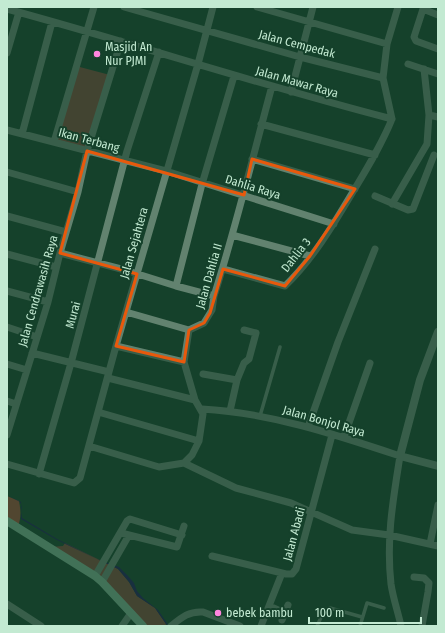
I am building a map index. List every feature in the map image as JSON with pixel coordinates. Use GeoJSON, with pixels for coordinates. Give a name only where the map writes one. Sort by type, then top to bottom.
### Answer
{"type":"FeatureCollection","features":[{"type":"Feature","properties":{"kind":"main road"},"geometry":{"type":"LineString","coordinates":[[7,521],[95,576],[143,626]]}},
{"type":"Feature","properties":{"kind":"street"},"geometry":{"type":"LineString","coordinates":[[54,142],[94,7]]}},
{"type":"Feature","properties":{"kind":"street","name":"Jalan Cempedak"},"geometry":{"type":"LineString","coordinates":[[124,7],[300,57],[383,78]]}},
{"type":"Feature","properties":{"kind":"street","name":"Jalan Sejahtera"},"geometry":{"type":"LineString","coordinates":[[39,474],[74,483],[80,478],[116,346],[198,64],[213,7]]}},
{"type":"Feature","properties":{"kind":"street"},"geometry":{"type":"LineString","coordinates":[[257,7],[387,44]]}},
{"type":"Feature","properties":{"kind":"street"},"geometry":{"type":"LineString","coordinates":[[290,92],[313,7]]}},
{"type":"Feature","properties":{"kind":"street"},"geometry":{"type":"LineString","coordinates":[[392,119],[383,78],[387,44],[398,7]]}},
{"type":"Feature","properties":{"kind":"street"},"geometry":{"type":"LineString","coordinates":[[438,15],[423,8],[414,34],[414,39],[438,49]]}},
{"type":"Feature","properties":{"kind":"street","name":"Jalan Mawar Raya"},"geometry":{"type":"LineString","coordinates":[[7,9],[159,52],[234,76],[392,119]]}},
{"type":"Feature","properties":{"kind":"street"},"geometry":{"type":"LineString","coordinates":[[7,52],[19,12]]}},
{"type":"Feature","properties":{"kind":"street"},"geometry":{"type":"LineString","coordinates":[[22,134],[52,22]]}},
{"type":"Feature","properties":{"kind":"street","name":"Jalan Cendrawasih Raya"},"geometry":{"type":"LineString","coordinates":[[7,434],[48,302],[56,267],[78,192],[87,151],[121,41]]}},
{"type":"Feature","properties":{"kind":"street","name":"Murai"},"geometry":{"type":"LineString","coordinates":[[39,474],[71,363],[125,161],[159,52]]}},
{"type":"Feature","properties":{"kind":"street"},"geometry":{"type":"LineString","coordinates":[[408,64],[438,74]]}},
{"type":"Feature","properties":{"kind":"street"},"geometry":{"type":"LineString","coordinates":[[392,204],[427,144],[429,115],[424,69]]}},
{"type":"Feature","properties":{"kind":"street"},"geometry":{"type":"LineString","coordinates":[[176,286],[202,184],[234,76]]}},
{"type":"Feature","properties":{"kind":"street","name":"Jalan Dahlia II"},"geometry":{"type":"LineString","coordinates":[[189,330],[204,323],[212,310],[214,296],[272,86]]}},
{"type":"Feature","properties":{"kind":"street"},"geometry":{"type":"LineString","coordinates":[[429,115],[438,117]]}},
{"type":"Feature","properties":{"kind":"street","name":"Dahlia 3"},"geometry":{"type":"LineString","coordinates":[[222,269],[285,286],[334,224],[375,155],[392,119]]}},
{"type":"Feature","properties":{"kind":"street"},"geometry":{"type":"LineString","coordinates":[[261,124],[375,155]]}},
{"type":"Feature","properties":{"kind":"street","name":"Ikan Terbang"},"geometry":{"type":"LineString","coordinates":[[7,130],[166,171]]}},
{"type":"Feature","properties":{"kind":"street"},"geometry":{"type":"LineString","coordinates":[[376,196],[408,210],[413,209],[436,156],[427,144]]}},
{"type":"Feature","properties":{"kind":"street"},"geometry":{"type":"LineString","coordinates":[[252,159],[355,189]]}},
{"type":"Feature","properties":{"kind":"street","name":"Dahlia Raya"},"geometry":{"type":"LineString","coordinates":[[166,171],[202,184],[243,195],[334,224]]}},
{"type":"Feature","properties":{"kind":"street"},"geometry":{"type":"LineString","coordinates":[[7,172],[78,192]]}},
{"type":"Feature","properties":{"kind":"street"},"geometry":{"type":"LineString","coordinates":[[7,216],[66,232]]}},
{"type":"Feature","properties":{"kind":"street"},"geometry":{"type":"LineString","coordinates":[[232,235],[310,256]]}},
{"type":"Feature","properties":{"kind":"street"},"geometry":{"type":"LineString","coordinates":[[308,427],[338,342],[375,249]]}},
{"type":"Feature","properties":{"kind":"street"},"geometry":{"type":"LineString","coordinates":[[60,253],[214,296]]}},
{"type":"Feature","properties":{"kind":"street"},"geometry":{"type":"LineString","coordinates":[[7,254],[56,267]]}},
{"type":"Feature","properties":{"kind":"street"},"geometry":{"type":"LineString","coordinates":[[7,291],[48,302]]}},
{"type":"Feature","properties":{"kind":"street"},"geometry":{"type":"LineString","coordinates":[[89,446],[159,467],[184,462],[192,455],[199,441],[203,414],[195,400],[184,362],[189,330],[126,312]]}},
{"type":"Feature","properties":{"kind":"street"},"geometry":{"type":"LineString","coordinates":[[7,327],[37,337]]}},
{"type":"Feature","properties":{"kind":"street"},"geometry":{"type":"LineString","coordinates":[[230,411],[236,380],[244,363],[249,359],[256,333],[244,330]]}},
{"type":"Feature","properties":{"kind":"street"},"geometry":{"type":"LineString","coordinates":[[401,626],[391,585],[389,535],[392,502],[400,456],[420,380],[438,332]]}},
{"type":"Feature","properties":{"kind":"street"},"geometry":{"type":"LineString","coordinates":[[116,346],[184,362]]}},
{"type":"Feature","properties":{"kind":"street"},"geometry":{"type":"LineString","coordinates":[[32,352],[195,400]]}},
{"type":"Feature","properties":{"kind":"street"},"geometry":{"type":"LineString","coordinates":[[344,437],[370,363]]}},
{"type":"Feature","properties":{"kind":"street"},"geometry":{"type":"LineString","coordinates":[[7,364],[27,370]]}},
{"type":"Feature","properties":{"kind":"street"},"geometry":{"type":"LineString","coordinates":[[203,374],[236,380]]}},
{"type":"Feature","properties":{"kind":"street"},"geometry":{"type":"LineString","coordinates":[[7,401],[16,404]]}},
{"type":"Feature","properties":{"kind":"street","name":"Jalan Bonjol Raya"},"geometry":{"type":"LineString","coordinates":[[202,410],[230,411],[308,427],[332,435],[344,437],[400,456],[438,466]]}},
{"type":"Feature","properties":{"kind":"street"},"geometry":{"type":"LineString","coordinates":[[98,412],[199,441]]}},
{"type":"Feature","properties":{"kind":"street","name":"Jalan Abadi"},"geometry":{"type":"LineString","coordinates":[[261,626],[282,573],[292,574],[296,569],[332,435]]}},
{"type":"Feature","properties":{"kind":"street"},"geometry":{"type":"LineString","coordinates":[[184,462],[236,488],[291,503],[352,530],[389,535],[438,546]]}},
{"type":"Feature","properties":{"kind":"street"},"geometry":{"type":"LineString","coordinates":[[7,464],[39,474]]}},
{"type":"Feature","properties":{"kind":"street"},"geometry":{"type":"LineString","coordinates":[[430,544],[438,505]]}},
{"type":"Feature","properties":{"kind":"street"},"geometry":{"type":"LineString","coordinates":[[95,576],[127,521],[132,519],[182,535]]}},
{"type":"Feature","properties":{"kind":"street"},"geometry":{"type":"LineString","coordinates":[[121,533],[175,547],[179,546],[184,526]]}},
{"type":"Feature","properties":{"kind":"street"},"geometry":{"type":"LineString","coordinates":[[102,582],[129,535]]}},
{"type":"Feature","properties":{"kind":"street"},"geometry":{"type":"LineString","coordinates":[[212,556],[282,573]]}},
{"type":"Feature","properties":{"kind":"street"},"geometry":{"type":"LineString","coordinates":[[414,577],[424,578],[429,583],[422,626]]}},
{"type":"Feature","properties":{"kind":"street"},"geometry":{"type":"LineString","coordinates":[[7,604],[41,626]]}},
{"type":"Feature","properties":{"kind":"street"},"geometry":{"type":"LineString","coordinates":[[269,606],[284,616],[288,605]]}},
{"type":"Feature","properties":{"kind":"street"},"geometry":{"type":"LineString","coordinates":[[172,626],[188,613],[203,612],[240,626]]}},
{"type":"Feature","properties":{"kind":"street"},"geometry":{"type":"LineString","coordinates":[[122,626],[131,614]]}},
{"type":"Feature","properties":{"kind":"lane"},"geometry":{"type":"LineString","coordinates":[[260,416],[280,347]]}},
{"type":"Feature","properties":{"kind":"lane"},"geometry":{"type":"LineString","coordinates":[[360,626],[367,603],[384,608]]}},
{"type":"Feature","properties":{"kind":"lane"},"geometry":{"type":"LineString","coordinates":[[317,626],[324,611],[330,608],[362,617]]}},
{"type":"Feature","properties":{"kind":"highlighted area"},"geometry":{"type":"Polygon","coordinates":[[[87,151],[244,195],[252,159],[355,189],[310,256],[285,286],[223,269],[210,313],[204,323],[189,330],[184,362],[116,346],[137,274],[60,253],[87,151]]]}},
{"type":"Feature","properties":{"kind":"shaded area"},"geometry":{"type":"Polygon","coordinates":[[[76,66],[110,75],[87,151],[54,142],[76,66]]]}},
{"type":"Feature","properties":{"kind":"shaded area"},"geometry":{"type":"Polygon","coordinates":[[[7,496],[19,501],[20,521],[18,527],[7,519],[7,496]]]}},
{"type":"Feature","properties":{"kind":"shaded area"},"geometry":{"type":"Polygon","coordinates":[[[22,512],[22,518],[57,539],[97,559],[119,567],[134,583],[137,591],[143,598],[158,610],[169,626],[155,608],[137,596],[129,582],[118,569],[57,540],[21,519],[22,512]]]}},
{"type":"Feature","properties":{"kind":"shaded area"},"geometry":{"type":"Polygon","coordinates":[[[65,543],[118,569],[129,582],[137,596],[155,608],[166,624],[165,626],[146,626],[99,578],[50,547],[63,546],[65,543]]]}},
{"type":"Feature","properties":{"kind":"place","name":"Masjid An Nur PJMI"},"geometry":{"type":"Point","coordinates":[97,54]}},
{"type":"Feature","properties":{"kind":"place","name":"bebek bambu"},"geometry":{"type":"Point","coordinates":[218,613]}}]}
